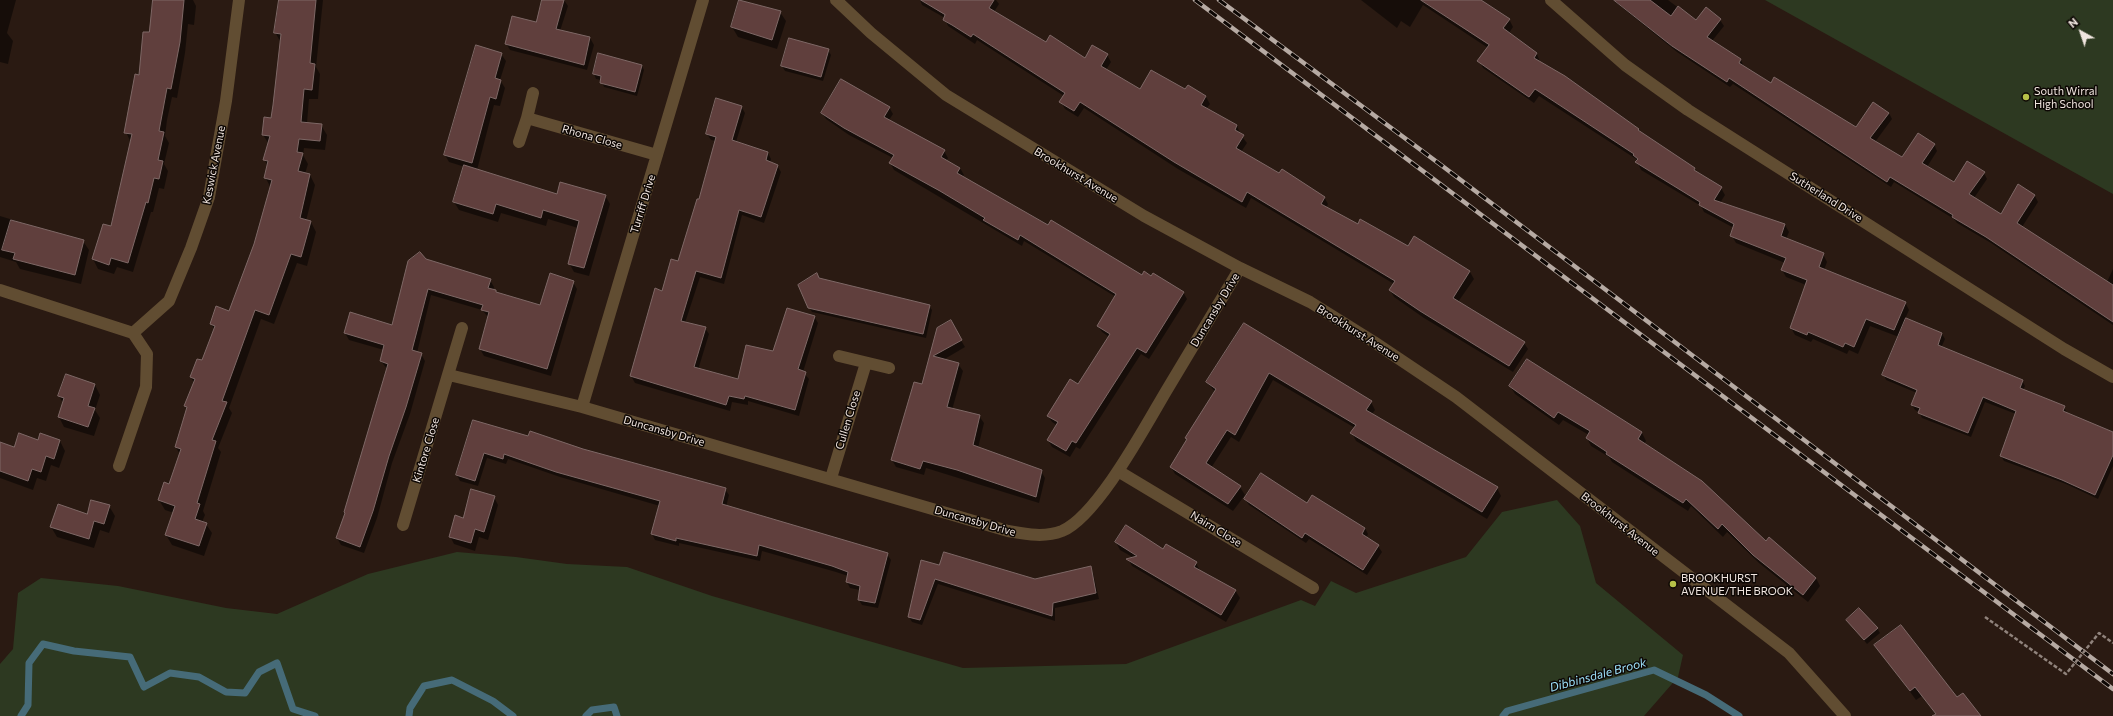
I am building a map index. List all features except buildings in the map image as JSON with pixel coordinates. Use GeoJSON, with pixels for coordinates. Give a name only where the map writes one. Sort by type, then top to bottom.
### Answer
{"type":"FeatureCollection","features":[{"type":"Feature","properties":{"kind":"street","name":"Keswick Avenue"},"geometry":{"type":"LineString","coordinates":[[133,332],[169,301],[191,248],[209,197],[226,101],[239,0]]}},
{"type":"Feature","properties":{"kind":"street","name":"Turriff Drive"},"geometry":{"type":"LineString","coordinates":[[582,408],[704,0]]}},
{"type":"Feature","properties":{"kind":"street","name":"Brookhurst Avenue"},"geometry":{"type":"LineString","coordinates":[[836,0],[871,33],[946,95],[1138,212],[1240,268],[1310,302],[1374,342],[1456,397],[1789,653],[1845,716]]}},
{"type":"Feature","properties":{"kind":"street","name":"Sutherland Drive"},"geometry":{"type":"LineString","coordinates":[[1551,0],[1625,65],[1688,110],[2058,344],[2113,377]]}},
{"type":"Feature","properties":{"kind":"street"},"geometry":{"type":"LineString","coordinates":[[519,142],[533,94]]}},
{"type":"Feature","properties":{"kind":"street","name":"Rhona Close"},"geometry":{"type":"LineString","coordinates":[[527,118],[657,155]]}},
{"type":"Feature","properties":{"kind":"street","name":"Duncansby Drive"},"geometry":{"type":"LineString","coordinates":[[582,408],[830,478],[1008,532],[1034,536],[1062,531],[1078,519],[1093,504],[1118,471],[1240,268]]}},
{"type":"Feature","properties":{"kind":"street"},"geometry":{"type":"LineString","coordinates":[[0,290],[133,332],[147,354],[146,387],[119,466]]}},
{"type":"Feature","properties":{"kind":"street","name":"Kintore Close"},"geometry":{"type":"LineString","coordinates":[[403,525],[462,328]]}},
{"type":"Feature","properties":{"kind":"street"},"geometry":{"type":"LineString","coordinates":[[839,356],[888,368]]}},
{"type":"Feature","properties":{"kind":"street","name":"Cullen Close"},"geometry":{"type":"LineString","coordinates":[[830,478],[866,363]]}},
{"type":"Feature","properties":{"kind":"street"},"geometry":{"type":"LineString","coordinates":[[449,374],[582,408]]}},
{"type":"Feature","properties":{"kind":"street","name":"Nairn Close"},"geometry":{"type":"LineString","coordinates":[[1118,471],[1313,588]]}},
{"type":"Feature","properties":{"kind":"path"},"geometry":{"type":"LineString","coordinates":[[1985,617],[2066,674],[2099,633],[2113,643]]}},
{"type":"Feature","properties":{"kind":"green space","name":"South Wirral High School"},"geometry":{"type":"Polygon","coordinates":[[[1765,0],[2113,0],[2113,194],[1765,0]]]}},
{"type":"Feature","properties":{"kind":"green space"},"geometry":{"type":"Polygon","coordinates":[[[1557,500],[1580,526],[1596,583],[1683,655],[1678,677],[1644,716],[0,716],[0,664],[13,649],[18,593],[41,578],[118,586],[226,608],[277,614],[368,574],[457,552],[516,557],[567,564],[627,567],[712,596],[963,668],[1126,664],[1301,600],[1315,606],[1331,581],[1356,593],[1466,557],[1502,512],[1557,500]]]}},
{"type":"Feature","properties":{"kind":"waterway","name":"Dibbinsdale Brook"},"geometry":{"type":"LineString","coordinates":[[21,716],[28,705],[29,663],[43,644],[74,651],[130,657],[144,687],[170,673],[199,677],[226,692],[245,693],[259,672],[277,663],[293,709],[315,716]]}},
{"type":"Feature","properties":{"kind":"waterway","name":"Dibbinsdale Brook"},"geometry":{"type":"LineString","coordinates":[[1503,716],[1507,711],[1654,670],[1706,695],[1739,716]]}},
{"type":"Feature","properties":{"kind":"waterway","name":"Dibbinsdale Brook"},"geometry":{"type":"LineString","coordinates":[[409,716],[410,708],[424,686],[452,680],[493,701],[513,716]]}},
{"type":"Feature","properties":{"kind":"waterway","name":"Dibbinsdale Brook"},"geometry":{"type":"LineString","coordinates":[[586,716],[592,710],[614,707],[617,716]]}},
{"type":"Feature","properties":{"kind":"railway"},"geometry":{"type":"LineString","coordinates":[[1195,0],[2113,689]]}},
{"type":"Feature","properties":{"kind":"railway"},"geometry":{"type":"LineString","coordinates":[[1219,0],[1441,165],[2113,674]]}},
{"type":"Feature","properties":{"kind":"place","name":"South Wirral High School"},"geometry":{"type":"Point","coordinates":[2026,97]}},
{"type":"Feature","properties":{"kind":"place","name":"BROOKHURST AVENUE/THE BROOK"},"geometry":{"type":"Point","coordinates":[1673,584]}}]}
